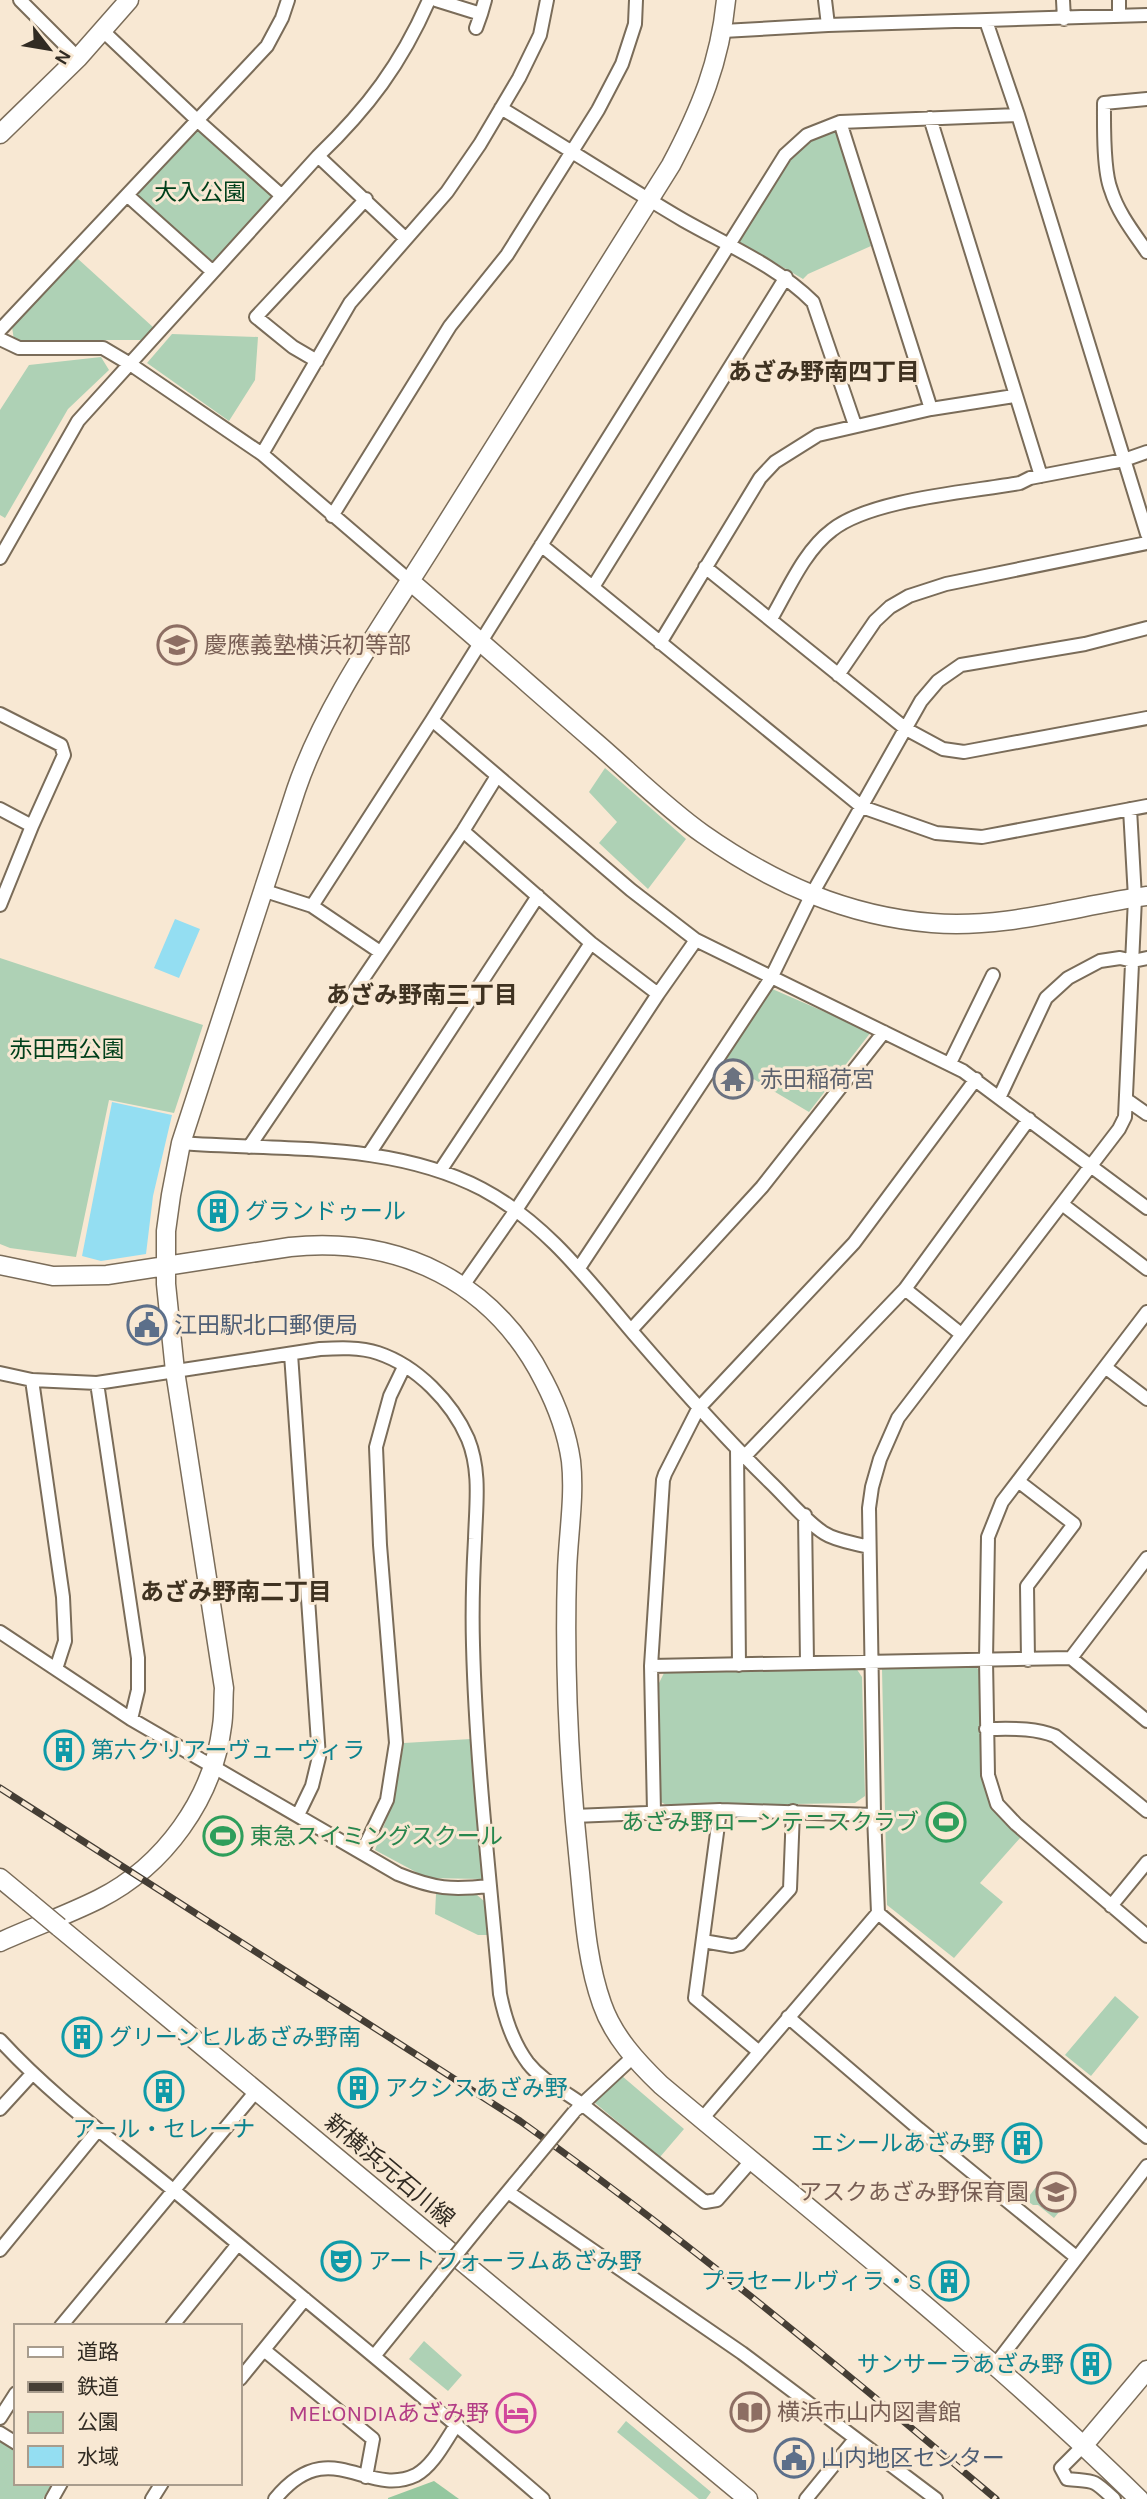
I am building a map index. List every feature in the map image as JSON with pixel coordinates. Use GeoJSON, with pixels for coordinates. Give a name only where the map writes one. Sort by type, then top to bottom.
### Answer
{"type":"FeatureCollection","features":[{"type":"Feature","properties":{"kind":"street"},"geometry":{"type":"LineString","coordinates":[[20,0],[78,58]]}},
{"type":"Feature","properties":{"kind":"street"},"geometry":{"type":"LineString","coordinates":[[0,134],[78,58],[129,0]]}},
{"type":"Feature","properties":{"kind":"street"},"geometry":{"type":"LineString","coordinates":[[0,330],[267,46],[288,0]]}},
{"type":"Feature","properties":{"kind":"street"},"geometry":{"type":"LineString","coordinates":[[0,558],[78,421],[352,122],[395,68],[429,0]]}},
{"type":"Feature","properties":{"kind":"street"},"geometry":{"type":"LineString","coordinates":[[436,0],[481,14]]}},
{"type":"Feature","properties":{"kind":"street"},"geometry":{"type":"LineString","coordinates":[[476,28],[485,0]]}},
{"type":"Feature","properties":{"kind":"street"},"geometry":{"type":"LineString","coordinates":[[262,454],[351,303],[447,192],[501,108],[540,35],[547,0]]}},
{"type":"Feature","properties":{"kind":"street"},"geometry":{"type":"LineString","coordinates":[[332,516],[450,326],[507,255],[573,152],[622,64],[635,24],[636,0]]}},
{"type":"Feature","properties":{"kind":"street"},"geometry":{"type":"LineString","coordinates":[[0,1942],[99,1899],[151,1863],[183,1826],[201,1795],[213,1765],[222,1726],[224,1688],[175,1371],[165,1265],[171,1195],[181,1143],[301,775],[320,734],[342,691],[671,165],[711,80],[723,31],[726,0]]}},
{"type":"Feature","properties":{"kind":"street"},"geometry":{"type":"LineString","coordinates":[[825,0],[828,25]]}},
{"type":"Feature","properties":{"kind":"street"},"geometry":{"type":"LineString","coordinates":[[1063,0],[1064,19]]}},
{"type":"Feature","properties":{"kind":"street"},"geometry":{"type":"LineString","coordinates":[[1119,0],[1119,16]]}},
{"type":"Feature","properties":{"kind":"street"},"geometry":{"type":"LineString","coordinates":[[723,31],[1147,15]]}},
{"type":"Feature","properties":{"kind":"street"},"geometry":{"type":"LineString","coordinates":[[986,21],[1147,534]]}},
{"type":"Feature","properties":{"kind":"street"},"geometry":{"type":"LineString","coordinates":[[103,31],[282,196]]}},
{"type":"Feature","properties":{"kind":"street"},"geometry":{"type":"LineString","coordinates":[[1147,99],[1104,103],[1104,135],[1110,189],[1125,219],[1147,252]]}},
{"type":"Feature","properties":{"kind":"street"},"geometry":{"type":"LineString","coordinates":[[501,108],[649,200],[786,277],[813,302],[855,425]]}},
{"type":"Feature","properties":{"kind":"street"},"geometry":{"type":"LineString","coordinates":[[312,906],[432,720],[785,156],[807,135],[840,122],[1018,116]]}},
{"type":"Feature","properties":{"kind":"street"},"geometry":{"type":"LineString","coordinates":[[929,118],[1041,477]]}},
{"type":"Feature","properties":{"kind":"street"},"geometry":{"type":"LineString","coordinates":[[840,122],[931,410]]}},
{"type":"Feature","properties":{"kind":"street"},"geometry":{"type":"LineString","coordinates":[[318,156],[405,238]]}},
{"type":"Feature","properties":{"kind":"street"},"geometry":{"type":"LineString","coordinates":[[127,195],[213,272]]}},
{"type":"Feature","properties":{"kind":"street"},"geometry":{"type":"LineString","coordinates":[[317,360],[293,347],[256,317],[366,199]]}},
{"type":"Feature","properties":{"kind":"street"},"geometry":{"type":"LineString","coordinates":[[593,587],[786,277]]}},
{"type":"Feature","properties":{"kind":"street"},"geometry":{"type":"LineString","coordinates":[[0,339],[19,348],[103,348],[262,454],[701,833],[765,874],[860,912],[932,923],[976,924],[1067,912],[1141,897]]}},
{"type":"Feature","properties":{"kind":"street"},"geometry":{"type":"LineString","coordinates":[[660,643],[760,478],[775,462],[818,435],[855,425],[1014,396]]}},
{"type":"Feature","properties":{"kind":"street"},"geometry":{"type":"LineString","coordinates":[[771,619],[815,547],[832,529],[863,513],[893,505],[1020,483],[1124,460],[1147,452]]}},
{"type":"Feature","properties":{"kind":"street"},"geometry":{"type":"LineString","coordinates":[[838,675],[875,621],[909,596],[946,584],[1147,543]]}},
{"type":"Feature","properties":{"kind":"street"},"geometry":{"type":"LineString","coordinates":[[541,544],[862,807],[936,833],[982,837],[1147,806]]}},
{"type":"Feature","properties":{"kind":"street"},"geometry":{"type":"LineString","coordinates":[[705,567],[906,729],[943,749],[964,752],[1147,718]]}},
{"type":"Feature","properties":{"kind":"street"},"geometry":{"type":"LineString","coordinates":[[579,1268],[771,978],[812,894],[921,701],[938,681],[961,666],[1085,644],[1147,628]]}},
{"type":"Feature","properties":{"kind":"street"},"geometry":{"type":"LineString","coordinates":[[0,714],[61,745],[64,755],[0,905]]}},
{"type":"Feature","properties":{"kind":"street"},"geometry":{"type":"LineString","coordinates":[[432,720],[631,890],[696,940],[950,1063],[1000,1096],[1147,1207]]}},
{"type":"Feature","properties":{"kind":"street"},"geometry":{"type":"LineString","coordinates":[[249,1147],[463,831],[497,776]]}},
{"type":"Feature","properties":{"kind":"street"},"geometry":{"type":"LineString","coordinates":[[0,809],[32,826]]}},
{"type":"Feature","properties":{"kind":"street"},"geometry":{"type":"LineString","coordinates":[[702,2119],[878,1913],[869,1547],[872,1487],[890,1434],[908,1403],[1122,1125],[1127,1100],[1133,961],[1141,897],[1130,809]]}},
{"type":"Feature","properties":{"kind":"street"},"geometry":{"type":"LineString","coordinates":[[463,831],[592,943],[658,994]]}},
{"type":"Feature","properties":{"kind":"street"},"geometry":{"type":"LineString","coordinates":[[262,890],[312,906],[380,952]]}},
{"type":"Feature","properties":{"kind":"street"},"geometry":{"type":"LineString","coordinates":[[369,1154],[538,896]]}},
{"type":"Feature","properties":{"kind":"street"},"geometry":{"type":"LineString","coordinates":[[462,1287],[696,940]]}},
{"type":"Feature","properties":{"kind":"street"},"geometry":{"type":"LineString","coordinates":[[440,1171],[592,943]]}},
{"type":"Feature","properties":{"kind":"street"},"geometry":{"type":"LineString","coordinates":[[1000,1096],[1046,998],[1068,978],[1100,961],[1120,958],[1133,961],[1147,958]]}},
{"type":"Feature","properties":{"kind":"street"},"geometry":{"type":"LineString","coordinates":[[950,1063],[993,975]]}},
{"type":"Feature","properties":{"kind":"street"},"geometry":{"type":"LineString","coordinates":[[631,1330],[762,1186],[884,1032]]}},
{"type":"Feature","properties":{"kind":"street"},"geometry":{"type":"LineString","coordinates":[[653,1812],[651,1666],[663,1480],[698,1409],[854,1243],[976,1079]]}},
{"type":"Feature","properties":{"kind":"street"},"geometry":{"type":"LineString","coordinates":[[1127,1100],[1147,1114]]}},
{"type":"Feature","properties":{"kind":"street"},"geometry":{"type":"LineString","coordinates":[[739,1665],[741,1453],[905,1289],[1029,1119]]}},
{"type":"Feature","properties":{"kind":"street"},"geometry":{"type":"LineString","coordinates":[[181,1143],[369,1154],[440,1171],[482,1189],[516,1210],[546,1234],[579,1268],[698,1409],[825,1534],[869,1547]]}},
{"type":"Feature","properties":{"kind":"street"},"geometry":{"type":"LineString","coordinates":[[1062,1203],[1147,1269]]}},
{"type":"Feature","properties":{"kind":"street"},"geometry":{"type":"LineString","coordinates":[[0,1265],[53,1276],[107,1275],[319,1244],[373,1249],[413,1261],[481,1298],[530,1354],[557,1408],[570,1457],[566,1695],[574,1816],[591,1964],[603,2007],[633,2057],[661,2085],[995,2365],[1063,2425],[1139,2499]]}},
{"type":"Feature","properties":{"kind":"street"},"geometry":{"type":"LineString","coordinates":[[905,1289],[961,1334]]}},
{"type":"Feature","properties":{"kind":"street"},"geometry":{"type":"LineString","coordinates":[[1147,1312],[1002,1502],[988,1536],[986,1660],[988,1775],[997,1804],[1016,1824],[1147,1936]]}},
{"type":"Feature","properties":{"kind":"street"},"geometry":{"type":"LineString","coordinates":[[0,1373],[32,1380],[97,1382],[320,1349],[347,1348],[378,1353],[404,1367],[424,1380],[449,1406],[469,1441],[477,1475],[472,1609],[475,1710],[499,1994],[509,2027],[518,2048],[530,2065],[548,2082],[578,2108],[705,2202],[718,2200],[751,2161]]}},
{"type":"Feature","properties":{"kind":"street"},"geometry":{"type":"LineString","coordinates":[[291,1354],[319,1757],[312,1786],[298,1815]]}},
{"type":"Feature","properties":{"kind":"street"},"geometry":{"type":"LineString","coordinates":[[362,1852],[387,1800],[396,1743],[380,1545],[376,1447],[390,1396],[404,1367]]}},
{"type":"Feature","properties":{"kind":"street"},"geometry":{"type":"LineString","coordinates":[[1105,1367],[1147,1399]]}},
{"type":"Feature","properties":{"kind":"street"},"geometry":{"type":"LineString","coordinates":[[32,1380],[63,1597],[65,1641],[56,1669]]}},
{"type":"Feature","properties":{"kind":"street"},"geometry":{"type":"LineString","coordinates":[[97,1382],[138,1658],[138,1690],[131,1720]]}},
{"type":"Feature","properties":{"kind":"street"},"geometry":{"type":"LineString","coordinates":[[1018,1480],[1074,1524],[1027,1586],[1028,1660]]}},
{"type":"Feature","properties":{"kind":"street"},"geometry":{"type":"LineString","coordinates":[[805,1515],[807,1663]]}},
{"type":"Feature","properties":{"kind":"street"},"geometry":{"type":"LineString","coordinates":[[1071,1658],[1147,1558]]}},
{"type":"Feature","properties":{"kind":"street"},"geometry":{"type":"LineString","coordinates":[[0,1632],[131,1720],[398,1874],[426,1886],[457,1889],[490,1886]]}},
{"type":"Feature","properties":{"kind":"street"},"geometry":{"type":"LineString","coordinates":[[651,1666],[1071,1658],[1147,1721]]}},
{"type":"Feature","properties":{"kind":"street"},"geometry":{"type":"LineString","coordinates":[[986,1729],[1028,1729],[1055,1735],[1147,1811]]}},
{"type":"Feature","properties":{"kind":"street"},"geometry":{"type":"LineString","coordinates":[[574,1816],[720,1810],[874,1815]]}},
{"type":"Feature","properties":{"kind":"street"},"geometry":{"type":"LineString","coordinates":[[720,1810],[695,1998],[758,2051]]}},
{"type":"Feature","properties":{"kind":"street"},"geometry":{"type":"LineString","coordinates":[[702,1941],[732,1946],[740,1944],[790,1889],[793,1811]]}},
{"type":"Feature","properties":{"kind":"street"},"geometry":{"type":"LineString","coordinates":[[1111,1906],[1147,1862]]}},
{"type":"Feature","properties":{"kind":"street","name":"新横浜元石川線"},"geometry":{"type":"LineString","coordinates":[[0,1878],[748,2499]]}},
{"type":"Feature","properties":{"kind":"street"},"geometry":{"type":"LineString","coordinates":[[878,1913],[1147,2137]]}},
{"type":"Feature","properties":{"kind":"street"},"geometry":{"type":"LineString","coordinates":[[788,2017],[1076,2258]]}},
{"type":"Feature","properties":{"kind":"street"},"geometry":{"type":"LineString","coordinates":[[0,2040],[32,2074],[98,2130],[375,2355],[543,2499]]}},
{"type":"Feature","properties":{"kind":"street"},"geometry":{"type":"LineString","coordinates":[[375,2355],[578,2108],[633,2057]]}},
{"type":"Feature","properties":{"kind":"street"},"geometry":{"type":"LineString","coordinates":[[0,2109],[32,2074]]}},
{"type":"Feature","properties":{"kind":"street"},"geometry":{"type":"LineString","coordinates":[[63,2324],[257,2091]]}},
{"type":"Feature","properties":{"kind":"street"},"geometry":{"type":"LineString","coordinates":[[0,2250],[98,2130]]}},
{"type":"Feature","properties":{"kind":"street"},"geometry":{"type":"LineString","coordinates":[[995,2365],[1147,2166]]}},
{"type":"Feature","properties":{"kind":"street"},"geometry":{"type":"LineString","coordinates":[[508,2192],[742,2353],[936,2499]]}},
{"type":"Feature","properties":{"kind":"street"},"geometry":{"type":"LineString","coordinates":[[174,2324],[238,2244]]}},
{"type":"Feature","properties":{"kind":"street"},"geometry":{"type":"LineString","coordinates":[[242,2377],[304,2299]]}},
{"type":"Feature","properties":{"kind":"street"},"geometry":{"type":"LineString","coordinates":[[264,2350],[373,2439],[366,2477]]}},
{"type":"Feature","properties":{"kind":"street"},"geometry":{"type":"LineString","coordinates":[[1114,2499],[1089,2479],[1067,2479],[1061,2468],[1147,2370]]}},
{"type":"Feature","properties":{"kind":"street"},"geometry":{"type":"LineString","coordinates":[[0,2418],[14,2396]]}},
{"type":"Feature","properties":{"kind":"street"},"geometry":{"type":"LineString","coordinates":[[275,2499],[298,2478],[319,2469],[329,2468],[390,2482],[415,2476],[432,2459],[457,2424]]}},
{"type":"Feature","properties":{"kind":"street"},"geometry":{"type":"LineString","coordinates":[[806,2499],[855,2439]]}},
{"type":"Feature","properties":{"kind":"green space"},"geometry":{"type":"Polygon","coordinates":[[[836,128],[871,246],[808,274],[803,279],[738,241],[795,152],[806,140],[836,128]]]}},
{"type":"Feature","properties":{"kind":"green space","name":"大入公園"},"geometry":{"type":"Polygon","coordinates":[[[198,129],[273,198],[215,263],[135,194],[198,129]]]}},
{"type":"Feature","properties":{"kind":"green space"},"geometry":{"type":"Polygon","coordinates":[[[77,258],[154,328],[141,340],[14,340],[12,327],[77,258]]]}},
{"type":"Feature","properties":{"kind":"green space"},"geometry":{"type":"Polygon","coordinates":[[[172,334],[258,337],[255,380],[229,421],[147,363],[172,334]]]}},
{"type":"Feature","properties":{"kind":"green space"},"geometry":{"type":"Polygon","coordinates":[[[101,357],[109,370],[68,409],[5,518],[0,515],[0,410],[29,365],[101,357]]]}},
{"type":"Feature","properties":{"kind":"green space"},"geometry":{"type":"Polygon","coordinates":[[[605,768],[686,839],[648,889],[599,843],[617,822],[589,792],[605,768]]]}},
{"type":"Feature","properties":{"kind":"green space","name":"赤田西公園"},"geometry":{"type":"Polygon","coordinates":[[[0,958],[203,1025],[174,1113],[109,1100],[76,1257],[10,1248],[0,1244],[0,958]]]}},
{"type":"Feature","properties":{"kind":"green space"},"geometry":{"type":"Polygon","coordinates":[[[770,988],[871,1032],[809,1112],[723,1061],[770,988]]]}},
{"type":"Feature","properties":{"kind":"green space","name":"あざみ野ローンテニスクラブ"},"geometry":{"type":"Polygon","coordinates":[[[974,1666],[981,1671],[994,1806],[1021,1837],[980,1883],[1003,1902],[954,1958],[887,1905],[882,1669],[974,1666]]]}},
{"type":"Feature","properties":{"kind":"green space","name":"あざみ野ローンテニスクラブ"},"geometry":{"type":"Polygon","coordinates":[[[856,1668],[862,1677],[865,1796],[855,1803],[668,1806],[661,1802],[659,1683],[664,1673],[856,1668]]]}},
{"type":"Feature","properties":{"kind":"green space"},"geometry":{"type":"Polygon","coordinates":[[[471,1739],[482,1879],[427,1878],[375,1850],[392,1804],[404,1743],[471,1739]]]}},
{"type":"Feature","properties":{"kind":"green space"},"geometry":{"type":"Polygon","coordinates":[[[436,1894],[477,1895],[484,1901],[488,1935],[478,1935],[435,1914],[436,1894]]]}},
{"type":"Feature","properties":{"kind":"green space"},"geometry":{"type":"Polygon","coordinates":[[[1115,1996],[1139,2017],[1091,2076],[1065,2055],[1115,1996]]]}},
{"type":"Feature","properties":{"kind":"green space"},"geometry":{"type":"Polygon","coordinates":[[[622,2076],[684,2129],[660,2157],[595,2103],[622,2076]]]}},
{"type":"Feature","properties":{"kind":"green space"},"geometry":{"type":"Polygon","coordinates":[[[1040,2182],[1062,2201],[1064,2206],[1054,2218],[1038,2205],[1026,2200],[1040,2182]]]}},
{"type":"Feature","properties":{"kind":"green space"},"geometry":{"type":"Polygon","coordinates":[[[424,2341],[462,2375],[448,2391],[409,2359],[424,2341]]]}},
{"type":"Feature","properties":{"kind":"green space"},"geometry":{"type":"Polygon","coordinates":[[[626,2421],[711,2492],[706,2499],[699,2499],[617,2432],[626,2421]]]}},
{"type":"Feature","properties":{"kind":"green space"},"geometry":{"type":"Polygon","coordinates":[[[0,2439],[14,2449],[14,2485],[51,2485],[43,2499],[0,2499],[0,2439]]]}},
{"type":"Feature","properties":{"kind":"green space"},"geometry":{"type":"Polygon","coordinates":[[[434,2481],[459,2499],[388,2499],[388,2498],[434,2481]]]}},
{"type":"Feature","properties":{"kind":"water"},"geometry":{"type":"Polygon","coordinates":[[[175,919],[200,929],[179,978],[154,968],[175,919]]]}},
{"type":"Feature","properties":{"kind":"water"},"geometry":{"type":"Polygon","coordinates":[[[112,1102],[172,1115],[153,1196],[146,1254],[101,1261],[82,1256],[112,1102]]]}},
{"type":"Feature","properties":{"kind":"railway"},"geometry":{"type":"LineString","coordinates":[[0,1788],[520,2121],[642,2211],[762,2305],[996,2499]]}},
{"type":"Feature","properties":{"kind":"place","name":"慶應義塾横浜初等部"},"geometry":{"type":"Point","coordinates":[177,645]}},
{"type":"Feature","properties":{"kind":"place","name":"赤田稲荷宮"},"geometry":{"type":"Point","coordinates":[733,1079]}},
{"type":"Feature","properties":{"kind":"place","name":"グランドゥール"},"geometry":{"type":"Point","coordinates":[218,1211]}},
{"type":"Feature","properties":{"kind":"place","name":"江田駅北口郵便局"},"geometry":{"type":"Point","coordinates":[147,1325]}},
{"type":"Feature","properties":{"kind":"place","name":"第六クリアーヴューヴィラ"},"geometry":{"type":"Point","coordinates":[64,1750]}},
{"type":"Feature","properties":{"kind":"place","name":"あざみ野ローンテニスクラブ"},"geometry":{"type":"Point","coordinates":[946,1822]}},
{"type":"Feature","properties":{"kind":"place","name":"東急スイミングスクール"},"geometry":{"type":"Point","coordinates":[223,1836]}},
{"type":"Feature","properties":{"kind":"place","name":"グリーンヒルあざみ野南"},"geometry":{"type":"Point","coordinates":[82,2037]}},
{"type":"Feature","properties":{"kind":"place","name":"アクシスあざみ野"},"geometry":{"type":"Point","coordinates":[358,2088]}},
{"type":"Feature","properties":{"kind":"place","name":"アール・セレーナ"},"geometry":{"type":"Point","coordinates":[164,2091]}},
{"type":"Feature","properties":{"kind":"place","name":"エシールあざみ野"},"geometry":{"type":"Point","coordinates":[1022,2143]}},
{"type":"Feature","properties":{"kind":"place","name":"アスクあざみ野保育園"},"geometry":{"type":"Point","coordinates":[1056,2192]}},
{"type":"Feature","properties":{"kind":"place","name":"アートフォーラムあざみ野"},"geometry":{"type":"Point","coordinates":[341,2261]}},
{"type":"Feature","properties":{"kind":"place","name":"プラセールヴィラ・S"},"geometry":{"type":"Point","coordinates":[949,2281]}},
{"type":"Feature","properties":{"kind":"place","name":"サンサーラあざみ野"},"geometry":{"type":"Point","coordinates":[1091,2364]}},
{"type":"Feature","properties":{"kind":"place","name":"横浜市山内図書館"},"geometry":{"type":"Point","coordinates":[750,2412]}},
{"type":"Feature","properties":{"kind":"place","name":"MELONDIAあざみ野"},"geometry":{"type":"Point","coordinates":[516,2413]}},
{"type":"Feature","properties":{"kind":"place","name":"山内地区センター"},"geometry":{"type":"Point","coordinates":[794,2458]}},
{"type":"Feature","properties":{"kind":"district","name":"あざみ野南四丁目"},"geometry":{"type":"Point","coordinates":[824,372]}},
{"type":"Feature","properties":{"kind":"district","name":"あざみ野南三丁目"},"geometry":{"type":"Point","coordinates":[422,995]}},
{"type":"Feature","properties":{"kind":"district","name":"あざみ野南二丁目"},"geometry":{"type":"Point","coordinates":[236,1592]}}]}
